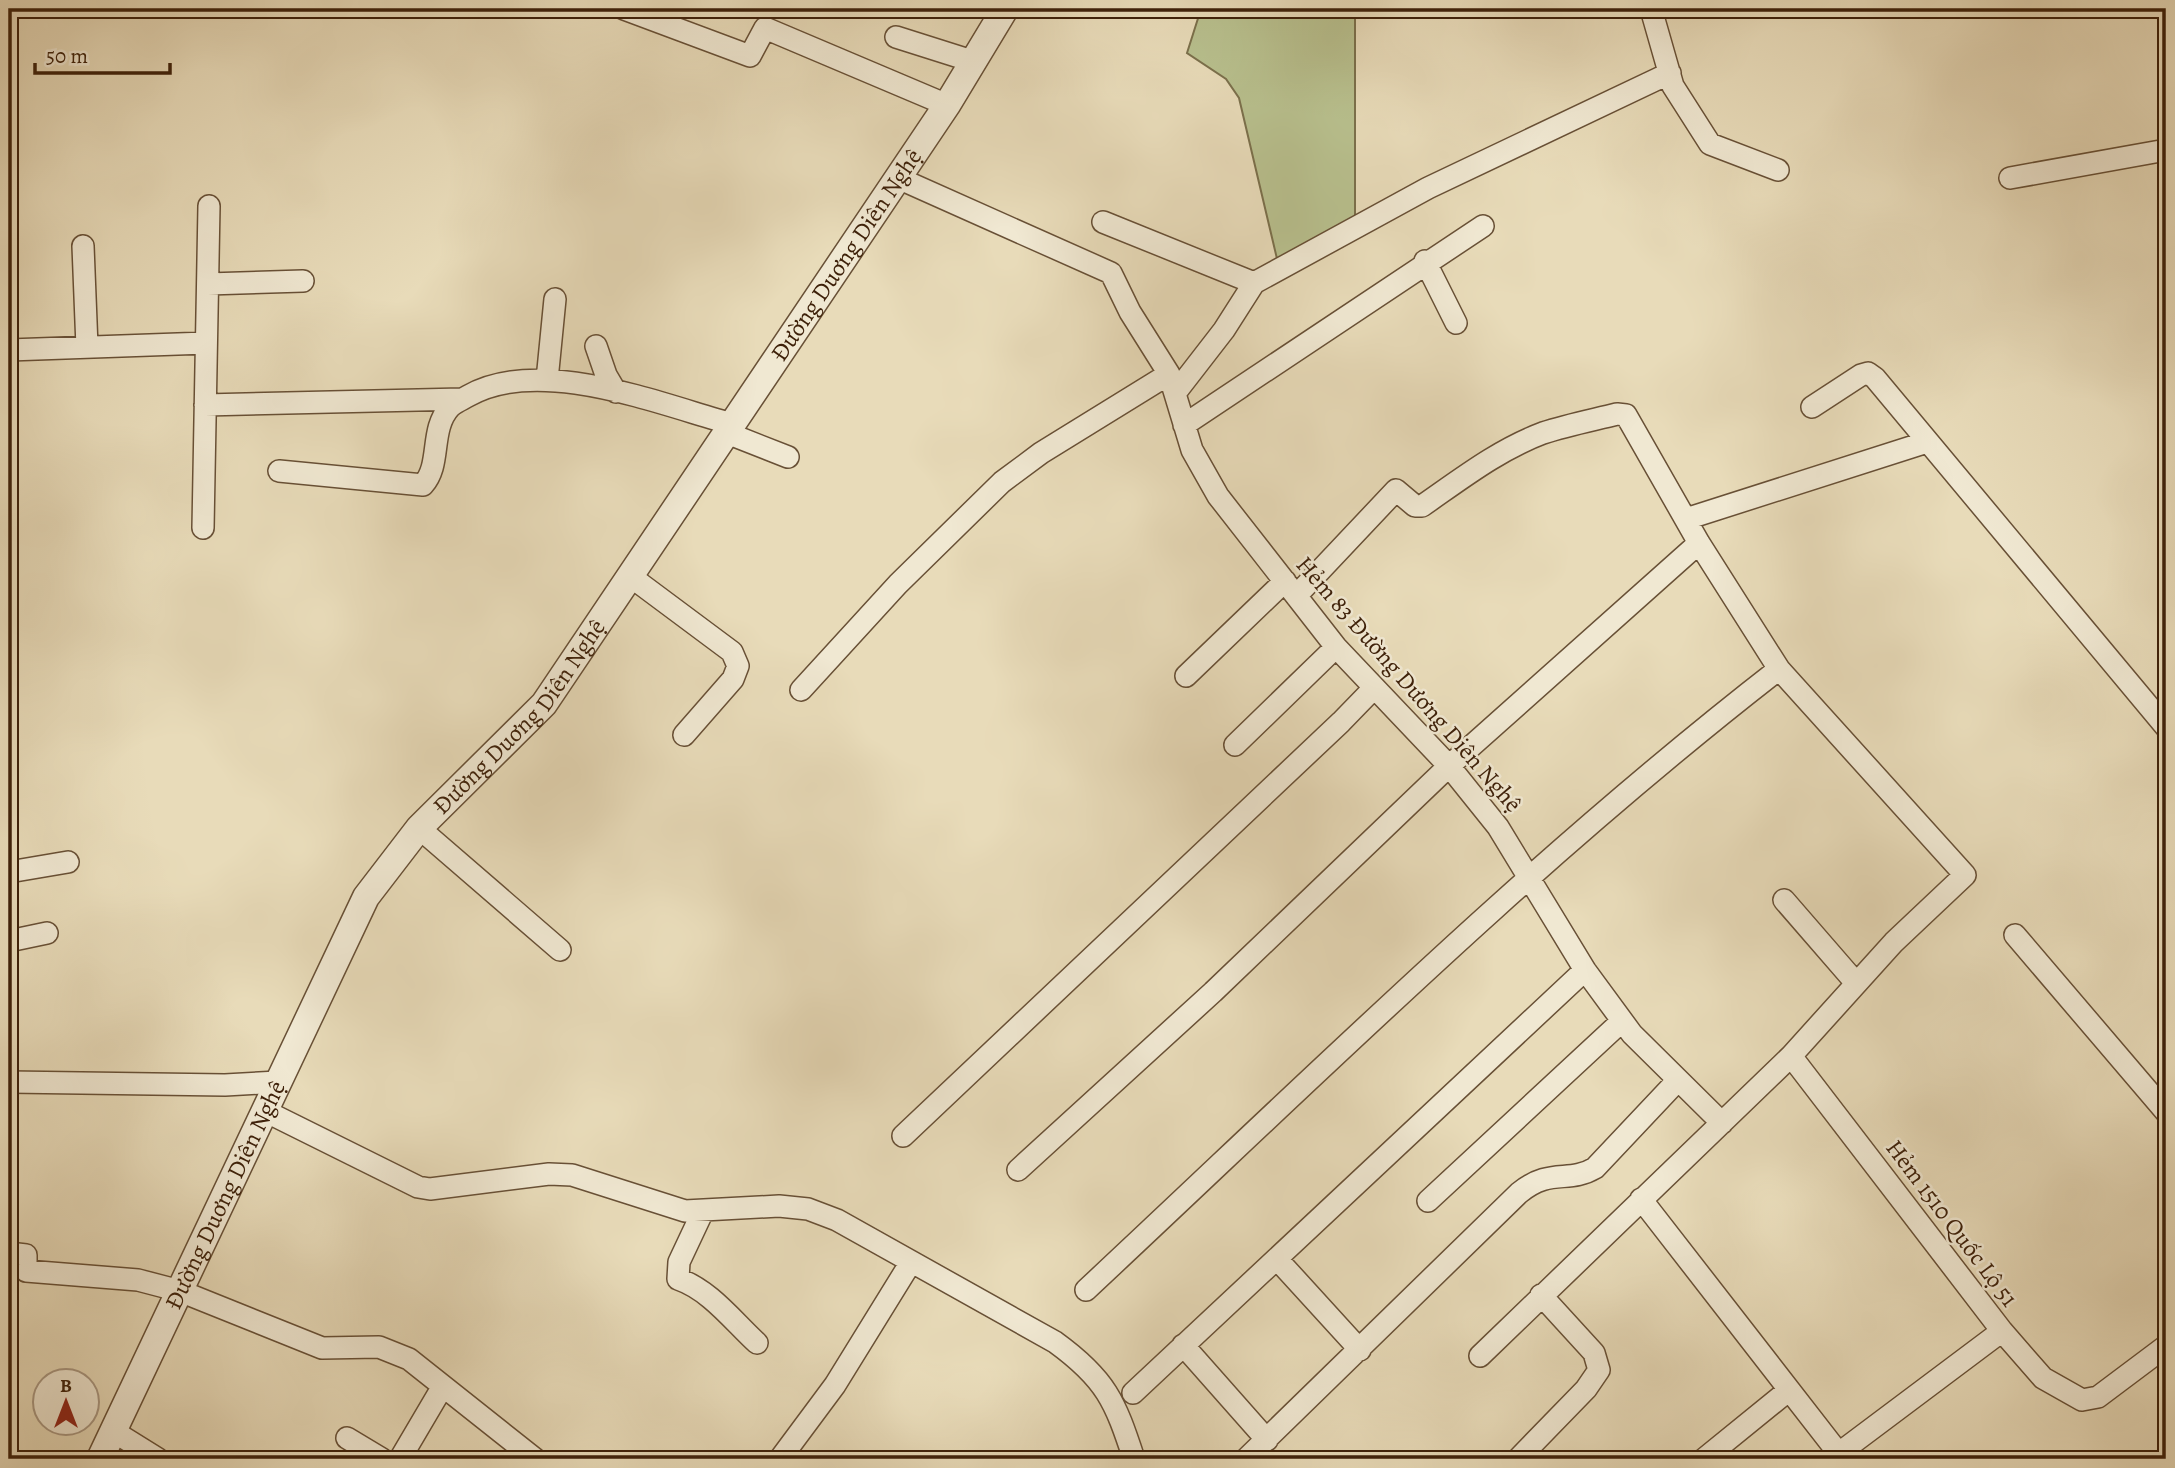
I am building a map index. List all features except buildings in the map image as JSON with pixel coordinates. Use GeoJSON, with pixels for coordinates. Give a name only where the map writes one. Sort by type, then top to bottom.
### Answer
{"type":"FeatureCollection","features":[{"type":"Feature","properties":{"kind":"street"},"geometry":{"type":"LineString","coordinates":[[624,9],[750,56],[765,28],[947,105]]}},
{"type":"Feature","properties":{"kind":"street","name":"Đường Duơng Diên Nghệ"},"geometry":{"type":"LineString","coordinates":[[100,1459],[366,897],[419,828],[544,704],[947,105],[1005,9]]}},
{"type":"Feature","properties":{"kind":"street"},"geometry":{"type":"LineString","coordinates":[[1651,9],[1673,86],[1689,115],[1710,144],[1779,170]]}},
{"type":"Feature","properties":{"kind":"street"},"geometry":{"type":"LineString","coordinates":[[895,37],[975,62]]}},
{"type":"Feature","properties":{"kind":"street"},"geometry":{"type":"LineString","coordinates":[[801,690],[898,584],[1002,482],[1041,453],[1172,383],[1224,330],[1254,283],[1428,188],[1670,74]]}},
{"type":"Feature","properties":{"kind":"street"},"geometry":{"type":"LineString","coordinates":[[2010,178],[2166,150]]}},
{"type":"Feature","properties":{"kind":"street","name":"Hẻm 83 Đường Dương Diên Nghệ"},"geometry":{"type":"LineString","coordinates":[[898,178],[1111,272],[1130,312],[1172,383],[1192,450],[1206,478],[1335,647],[1448,766],[1498,827],[1585,970],[1622,1021],[1722,1123]]}},
{"type":"Feature","properties":{"kind":"street"},"geometry":{"type":"LineString","coordinates":[[203,528],[209,206]]}},
{"type":"Feature","properties":{"kind":"street"},"geometry":{"type":"LineString","coordinates":[[1103,222],[1254,283]]}},
{"type":"Feature","properties":{"kind":"street"},"geometry":{"type":"LineString","coordinates":[[1184,425],[1426,261],[1483,226]]}},
{"type":"Feature","properties":{"kind":"street"},"geometry":{"type":"LineString","coordinates":[[83,246],[87,347]]}},
{"type":"Feature","properties":{"kind":"street"},"geometry":{"type":"LineString","coordinates":[[1426,261],[1456,323]]}},
{"type":"Feature","properties":{"kind":"street"},"geometry":{"type":"LineString","coordinates":[[208,284],[303,281]]}},
{"type":"Feature","properties":{"kind":"street"},"geometry":{"type":"LineString","coordinates":[[547,380],[555,299]]}},
{"type":"Feature","properties":{"kind":"street"},"geometry":{"type":"LineString","coordinates":[[9,350],[206,343]]}},
{"type":"Feature","properties":{"kind":"street"},"geometry":{"type":"LineString","coordinates":[[596,346],[606,375],[616,392]]}},
{"type":"Feature","properties":{"kind":"street"},"geometry":{"type":"LineString","coordinates":[[1812,407],[1868,373],[2166,727]]}},
{"type":"Feature","properties":{"kind":"street"},"geometry":{"type":"LineString","coordinates":[[279,471],[423,485],[432,471],[436,431],[451,406],[479,390],[512,382],[547,380],[616,392],[730,429],[788,457]]}},
{"type":"Feature","properties":{"kind":"street"},"geometry":{"type":"LineString","coordinates":[[205,405],[462,399]]}},
{"type":"Feature","properties":{"kind":"street"},"geometry":{"type":"LineString","coordinates":[[1186,676],[1291,589],[1396,491],[1415,506],[1422,506],[1474,468],[1516,445],[1544,433],[1617,414],[1626,415],[1699,543],[1779,668],[1965,875],[1894,942],[1791,1056],[1480,1356]]}},
{"type":"Feature","properties":{"kind":"street"},"geometry":{"type":"LineString","coordinates":[[1686,519],[1927,442]]}},
{"type":"Feature","properties":{"kind":"street"},"geometry":{"type":"LineString","coordinates":[[1018,1170],[1213,992],[1448,766],[1699,543]]}},
{"type":"Feature","properties":{"kind":"street"},"geometry":{"type":"LineString","coordinates":[[630,576],[733,652],[738,666],[733,679],[684,735]]}},
{"type":"Feature","properties":{"kind":"street"},"geometry":{"type":"LineString","coordinates":[[1235,745],[1335,647]]}},
{"type":"Feature","properties":{"kind":"street"},"geometry":{"type":"LineString","coordinates":[[1086,1290],[1529,876],[1679,746],[1779,668]]}},
{"type":"Feature","properties":{"kind":"street"},"geometry":{"type":"LineString","coordinates":[[903,1136],[1374,688]]}},
{"type":"Feature","properties":{"kind":"street"},"geometry":{"type":"LineString","coordinates":[[419,828],[560,950]]}},
{"type":"Feature","properties":{"kind":"street"},"geometry":{"type":"LineString","coordinates":[[9,872],[68,862]]}},
{"type":"Feature","properties":{"kind":"street"},"geometry":{"type":"LineString","coordinates":[[1784,900],[1856,983]]}},
{"type":"Feature","properties":{"kind":"street"},"geometry":{"type":"LineString","coordinates":[[9,941],[47,933]]}},
{"type":"Feature","properties":{"kind":"street"},"geometry":{"type":"LineString","coordinates":[[2015,935],[2166,1112]]}},
{"type":"Feature","properties":{"kind":"street"},"geometry":{"type":"LineString","coordinates":[[1133,1393],[1585,970]]}},
{"type":"Feature","properties":{"kind":"street"},"geometry":{"type":"LineString","coordinates":[[1428,1200],[1622,1021]]}},
{"type":"Feature","properties":{"kind":"street","name":"Hẻm 1510 Quốc Lộ 51"},"geometry":{"type":"LineString","coordinates":[[1791,1056],[2002,1331],[2043,1378],[2082,1401],[2098,1397],[2166,1346]]}},
{"type":"Feature","properties":{"kind":"street"},"geometry":{"type":"LineString","coordinates":[[1245,1459],[1519,1193],[1545,1177],[1587,1173],[1595,1168],[1678,1080]]}},
{"type":"Feature","properties":{"kind":"street"},"geometry":{"type":"LineString","coordinates":[[9,1082],[225,1085],[278,1082]]}},
{"type":"Feature","properties":{"kind":"street"},"geometry":{"type":"LineString","coordinates":[[265,1111],[418,1187],[430,1189],[549,1174],[572,1175],[685,1211],[779,1206],[808,1209],[837,1220],[1055,1342],[1087,1366],[1115,1406],[1134,1459]]}},
{"type":"Feature","properties":{"kind":"street"},"geometry":{"type":"LineString","coordinates":[[1642,1199],[1840,1457],[2002,1331]]}},
{"type":"Feature","properties":{"kind":"street"},"geometry":{"type":"LineString","coordinates":[[704,1211],[679,1262],[678,1279],[709,1295],[757,1343]]}},
{"type":"Feature","properties":{"kind":"street"},"geometry":{"type":"LineString","coordinates":[[9,1253],[26,1255],[26,1270],[138,1280],[180,1291],[322,1348],[379,1348],[409,1359],[536,1459]]}},
{"type":"Feature","properties":{"kind":"street"},"geometry":{"type":"LineString","coordinates":[[1277,1259],[1360,1350]]}},
{"type":"Feature","properties":{"kind":"street"},"geometry":{"type":"LineString","coordinates":[[780,1459],[835,1385],[911,1262]]}},
{"type":"Feature","properties":{"kind":"street"},"geometry":{"type":"LineString","coordinates":[[1518,1459],[1586,1389],[1599,1370],[1594,1353],[1541,1295]]}},
{"type":"Feature","properties":{"kind":"street"},"geometry":{"type":"LineString","coordinates":[[1183,1345],[1267,1440]]}},
{"type":"Feature","properties":{"kind":"street"},"geometry":{"type":"LineString","coordinates":[[400,1459],[443,1386]]}},
{"type":"Feature","properties":{"kind":"street"},"geometry":{"type":"LineString","coordinates":[[1704,1459],[1789,1390]]}},
{"type":"Feature","properties":{"kind":"street"},"geometry":{"type":"LineString","coordinates":[[113,1431],[158,1459]]}},
{"type":"Feature","properties":{"kind":"street"},"geometry":{"type":"LineString","coordinates":[[347,1438],[382,1459]]}},
{"type":"Feature","properties":{"kind":"green space"},"geometry":{"type":"Polygon","coordinates":[[[1201,9],[1355,9],[1355,221],[1278,263],[1239,98],[1226,79],[1187,53],[1201,9]]]}}]}
